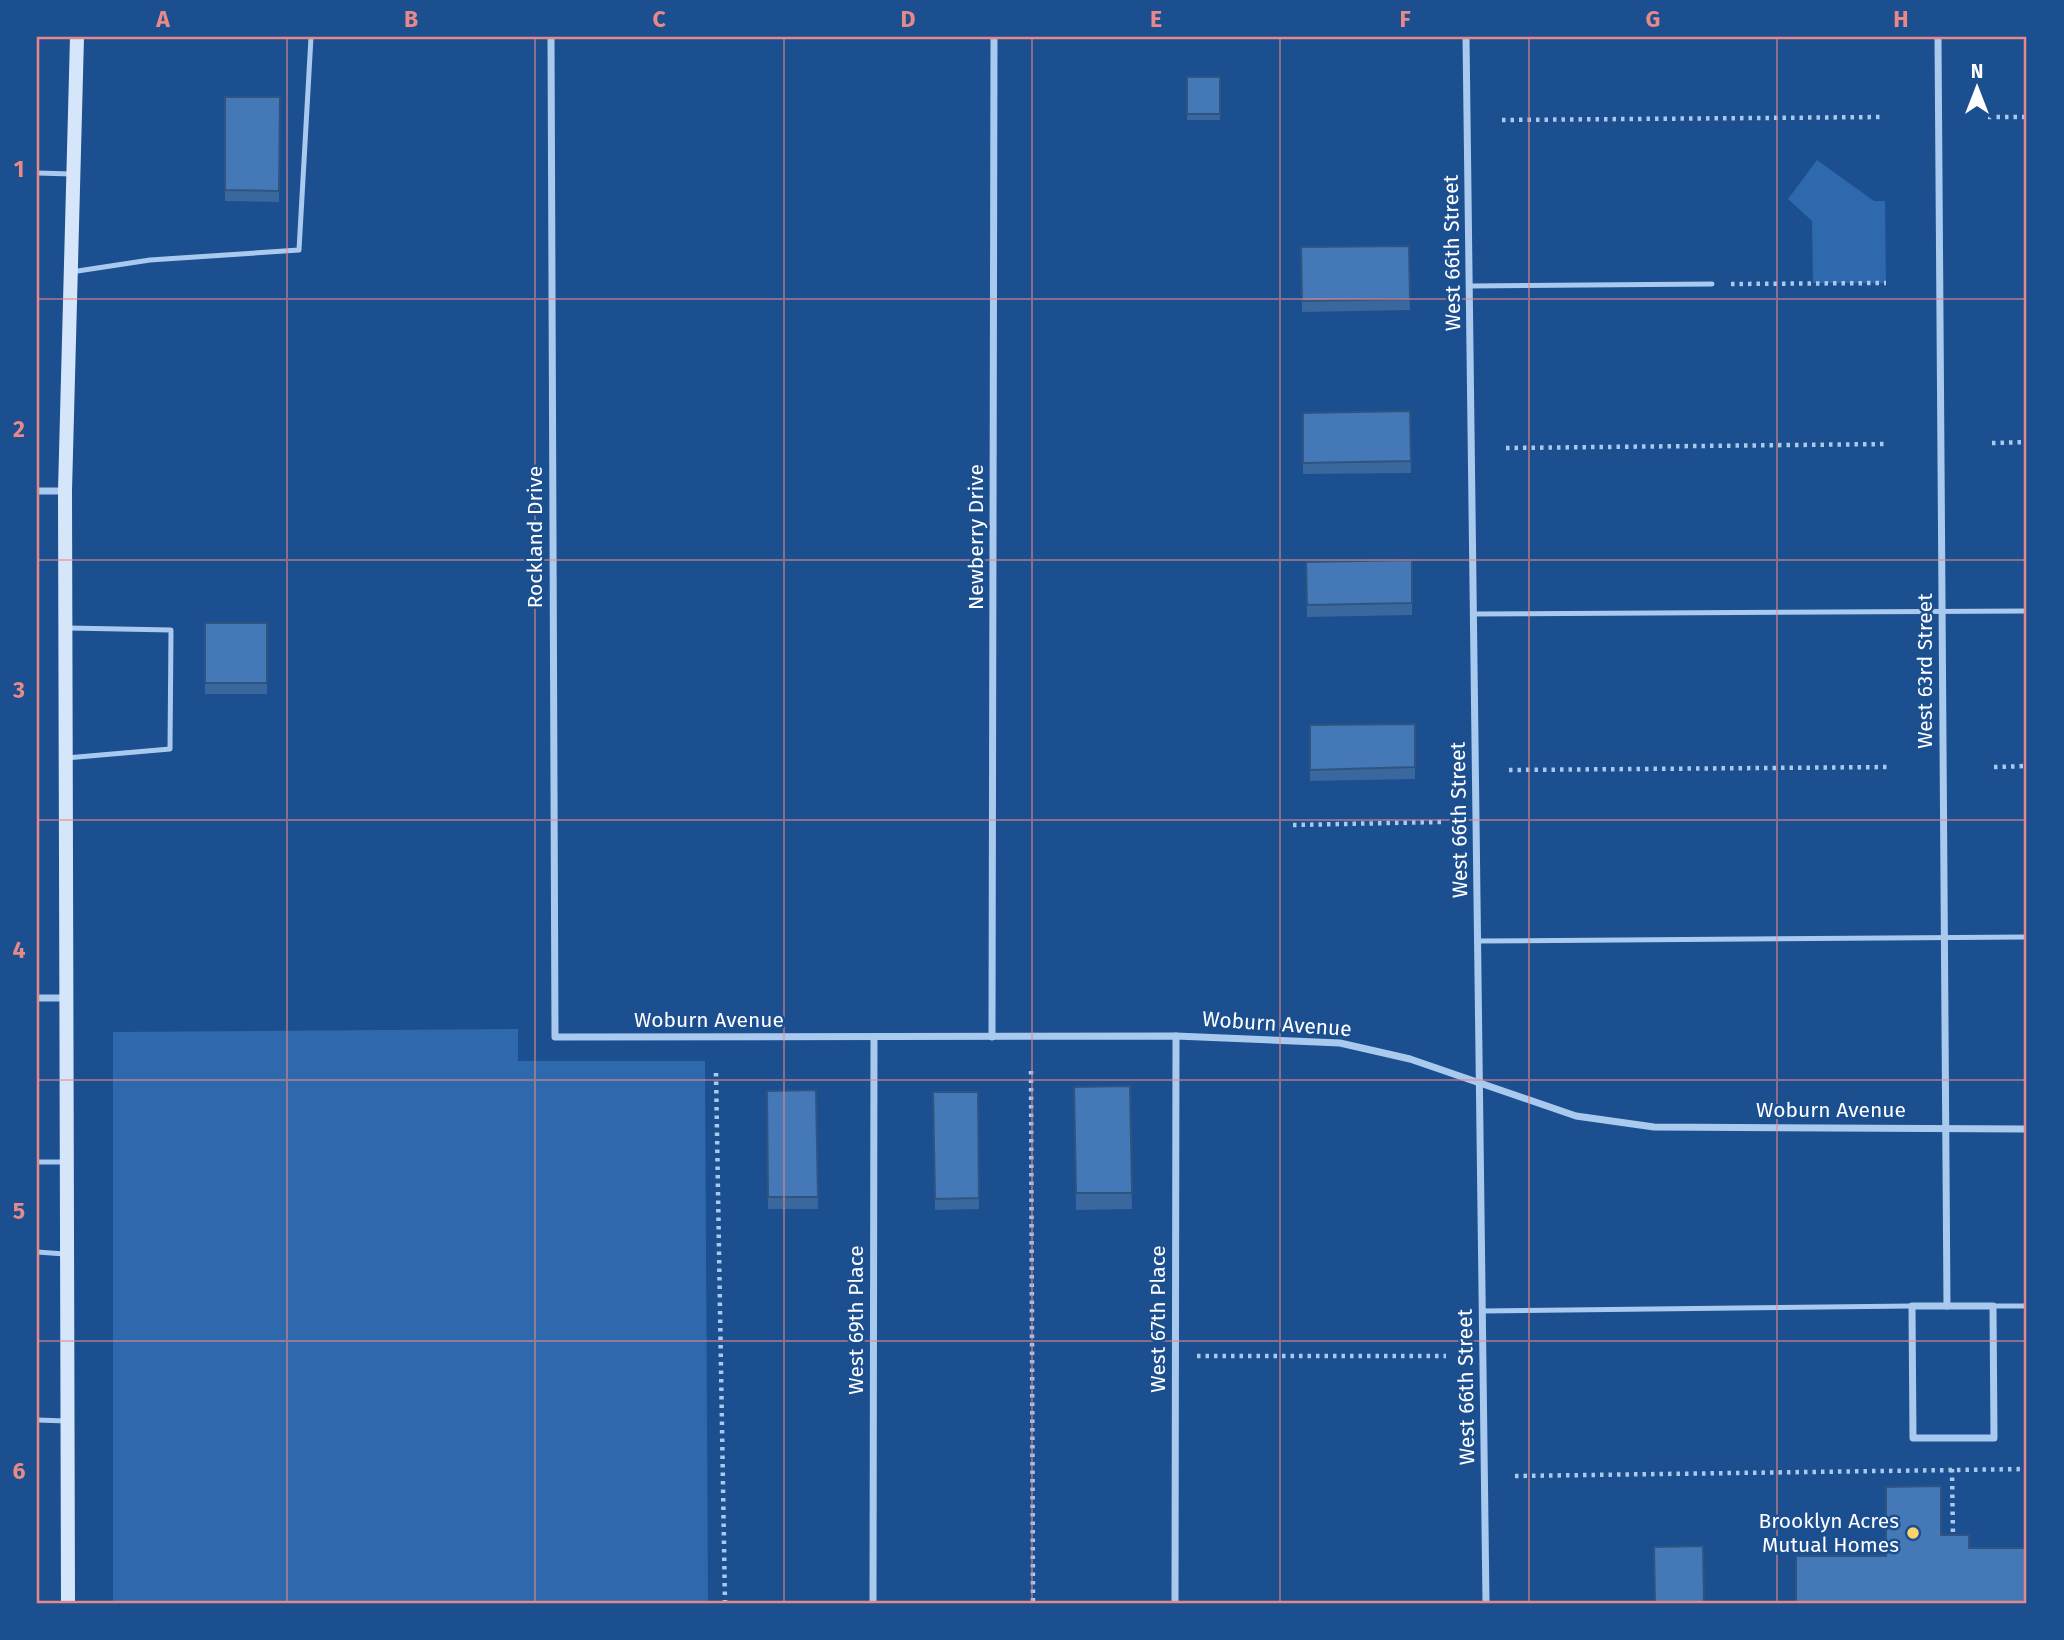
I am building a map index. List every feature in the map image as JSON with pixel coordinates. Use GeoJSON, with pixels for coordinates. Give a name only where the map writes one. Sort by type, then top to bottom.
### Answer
{"type":"FeatureCollection","features":[{"type":"Feature","properties":{"kind":"main road"},"geometry":{"type":"LineString","coordinates":[[68,1603],[65,491],[77,37]]}},
{"type":"Feature","properties":{"kind":"street","name":"Rockland Drive"},"geometry":{"type":"LineString","coordinates":[[551,37],[555,1037]]}},
{"type":"Feature","properties":{"kind":"street","name":"Newberry Drive"},"geometry":{"type":"LineString","coordinates":[[992,1037],[994,37]]}},
{"type":"Feature","properties":{"kind":"street","name":"West 66th Street"},"geometry":{"type":"LineString","coordinates":[[1466,37],[1486,1603]]}},
{"type":"Feature","properties":{"kind":"street","name":"West 63rd Street"},"geometry":{"type":"LineString","coordinates":[[1938,37],[1947,1306]]}},
{"type":"Feature","properties":{"kind":"street"},"geometry":{"type":"LineString","coordinates":[[37,491],[65,491]]}},
{"type":"Feature","properties":{"kind":"street"},"geometry":{"type":"LineString","coordinates":[[37,998],[65,999]]}},
{"type":"Feature","properties":{"kind":"street","name":"Woburn Avenue"},"geometry":{"type":"LineString","coordinates":[[555,1037],[1175,1035],[1340,1043],[1410,1059],[1576,1116],[1654,1127],[2027,1129]]}},
{"type":"Feature","properties":{"kind":"street","name":"West 67th Place"},"geometry":{"type":"LineString","coordinates":[[1175,1035],[1175,1603]]}},
{"type":"Feature","properties":{"kind":"street","name":"West 69th Place"},"geometry":{"type":"LineString","coordinates":[[873,1603],[874,1037]]}},
{"type":"Feature","properties":{"kind":"street"},"geometry":{"type":"LineString","coordinates":[[1912,1306],[1993,1306],[1994,1438],[1913,1438],[1912,1306]]}},
{"type":"Feature","properties":{"kind":"lane"},"geometry":{"type":"LineString","coordinates":[[71,272],[150,260],[299,250],[312,37]]}},
{"type":"Feature","properties":{"kind":"lane"},"geometry":{"type":"LineString","coordinates":[[37,173],[74,174]]}},
{"type":"Feature","properties":{"kind":"lane"},"geometry":{"type":"LineString","coordinates":[[1470,286],[1712,284]]}},
{"type":"Feature","properties":{"kind":"lane"},"geometry":{"type":"LineString","coordinates":[[1474,614],[2027,611]]}},
{"type":"Feature","properties":{"kind":"lane"},"geometry":{"type":"LineString","coordinates":[[65,627],[171,630],[170,749],[65,758]]}},
{"type":"Feature","properties":{"kind":"lane"},"geometry":{"type":"LineString","coordinates":[[1479,940],[2027,937]]}},
{"type":"Feature","properties":{"kind":"lane"},"geometry":{"type":"LineString","coordinates":[[37,1162],[66,1162]]}},
{"type":"Feature","properties":{"kind":"lane"},"geometry":{"type":"LineString","coordinates":[[37,1252],[66,1254]]}},
{"type":"Feature","properties":{"kind":"lane"},"geometry":{"type":"LineString","coordinates":[[1483,1311],[1912,1306]]}},
{"type":"Feature","properties":{"kind":"lane"},"geometry":{"type":"LineString","coordinates":[[1993,1306],[2027,1306]]}},
{"type":"Feature","properties":{"kind":"lane"},"geometry":{"type":"LineString","coordinates":[[37,1420],[67,1421]]}},
{"type":"Feature","properties":{"kind":"path"},"geometry":{"type":"LineString","coordinates":[[1502,120],[1884,117]]}},
{"type":"Feature","properties":{"kind":"path"},"geometry":{"type":"LineString","coordinates":[[1988,117],[2027,117]]}},
{"type":"Feature","properties":{"kind":"path"},"geometry":{"type":"LineString","coordinates":[[1712,284],[1885,283]]}},
{"type":"Feature","properties":{"kind":"path"},"geometry":{"type":"LineString","coordinates":[[1992,443],[2027,442]]}},
{"type":"Feature","properties":{"kind":"path"},"geometry":{"type":"LineString","coordinates":[[1506,448],[1887,444]]}},
{"type":"Feature","properties":{"kind":"path"},"geometry":{"type":"LineString","coordinates":[[1994,767],[2027,766]]}},
{"type":"Feature","properties":{"kind":"path"},"geometry":{"type":"LineString","coordinates":[[1509,770],[1891,767]]}},
{"type":"Feature","properties":{"kind":"path"},"geometry":{"type":"LineString","coordinates":[[1293,825],[1441,822]]}},
{"type":"Feature","properties":{"kind":"path"},"geometry":{"type":"LineString","coordinates":[[1031,1071],[1033,1603]]}},
{"type":"Feature","properties":{"kind":"path"},"geometry":{"type":"LineString","coordinates":[[716,1073],[725,1603]]}},
{"type":"Feature","properties":{"kind":"path"},"geometry":{"type":"LineString","coordinates":[[1175,1356],[1446,1356]]}},
{"type":"Feature","properties":{"kind":"path"},"geometry":{"type":"LineString","coordinates":[[1952,1469],[1953,1545]]}},
{"type":"Feature","properties":{"kind":"path"},"geometry":{"type":"LineString","coordinates":[[1516,1476],[2027,1469]]}},
{"type":"Feature","properties":{"kind":"shaded area"},"geometry":{"type":"Polygon","coordinates":[[[1817,160],[1874,201],[1885,201],[1886,283],[1813,283],[1812,221],[1788,199],[1817,160]]]}},
{"type":"Feature","properties":{"kind":"shaded area"},"geometry":{"type":"Polygon","coordinates":[[[518,1029],[518,1061],[705,1061],[708,1603],[113,1603],[113,1032],[518,1029]]]}},
{"type":"Feature","properties":{"kind":"building"},"geometry":{"type":"Polygon","coordinates":[[[1187,77],[1220,77],[1220,114],[1187,114],[1187,77]]]}},
{"type":"Feature","properties":{"kind":"building"},"geometry":{"type":"Polygon","coordinates":[[[225,97],[280,97],[279,191],[225,190],[225,97]]]}},
{"type":"Feature","properties":{"kind":"building"},"geometry":{"type":"Polygon","coordinates":[[[1409,246],[1410,299],[1302,301],[1301,247],[1409,246]]]}},
{"type":"Feature","properties":{"kind":"building"},"geometry":{"type":"Polygon","coordinates":[[[1410,411],[1411,461],[1303,463],[1303,413],[1410,411]]]}},
{"type":"Feature","properties":{"kind":"building"},"geometry":{"type":"Polygon","coordinates":[[[1412,560],[1412,603],[1307,605],[1306,562],[1412,560]]]}},
{"type":"Feature","properties":{"kind":"building"},"geometry":{"type":"Polygon","coordinates":[[[205,623],[267,623],[267,683],[205,683],[205,623]]]}},
{"type":"Feature","properties":{"kind":"building"},"geometry":{"type":"Polygon","coordinates":[[[1415,724],[1415,767],[1310,770],[1310,725],[1415,724]]]}},
{"type":"Feature","properties":{"kind":"building"},"geometry":{"type":"Polygon","coordinates":[[[1130,1086],[1132,1193],[1076,1193],[1074,1087],[1130,1086]]]}},
{"type":"Feature","properties":{"kind":"building"},"geometry":{"type":"Polygon","coordinates":[[[816,1090],[818,1197],[768,1197],[767,1091],[816,1090]]]}},
{"type":"Feature","properties":{"kind":"building"},"geometry":{"type":"Polygon","coordinates":[[[933,1092],[978,1092],[979,1198],[935,1199],[933,1092]]]}},
{"type":"Feature","properties":{"kind":"building","name":"Brooklyn Acres Mutual Homes"},"geometry":{"type":"Polygon","coordinates":[[[1941,1486],[1941,1535],[1969,1535],[1969,1548],[2027,1548],[2027,1603],[1796,1603],[1796,1556],[1886,1556],[1886,1487],[1941,1486]]]}},
{"type":"Feature","properties":{"kind":"building"},"geometry":{"type":"Polygon","coordinates":[[[1703,1546],[1704,1603],[1655,1603],[1654,1547],[1703,1546]]]}},
{"type":"Feature","properties":{"kind":"place","name":"Brooklyn Acres Mutual Homes"},"geometry":{"type":"Point","coordinates":[1913,1533]}}]}
